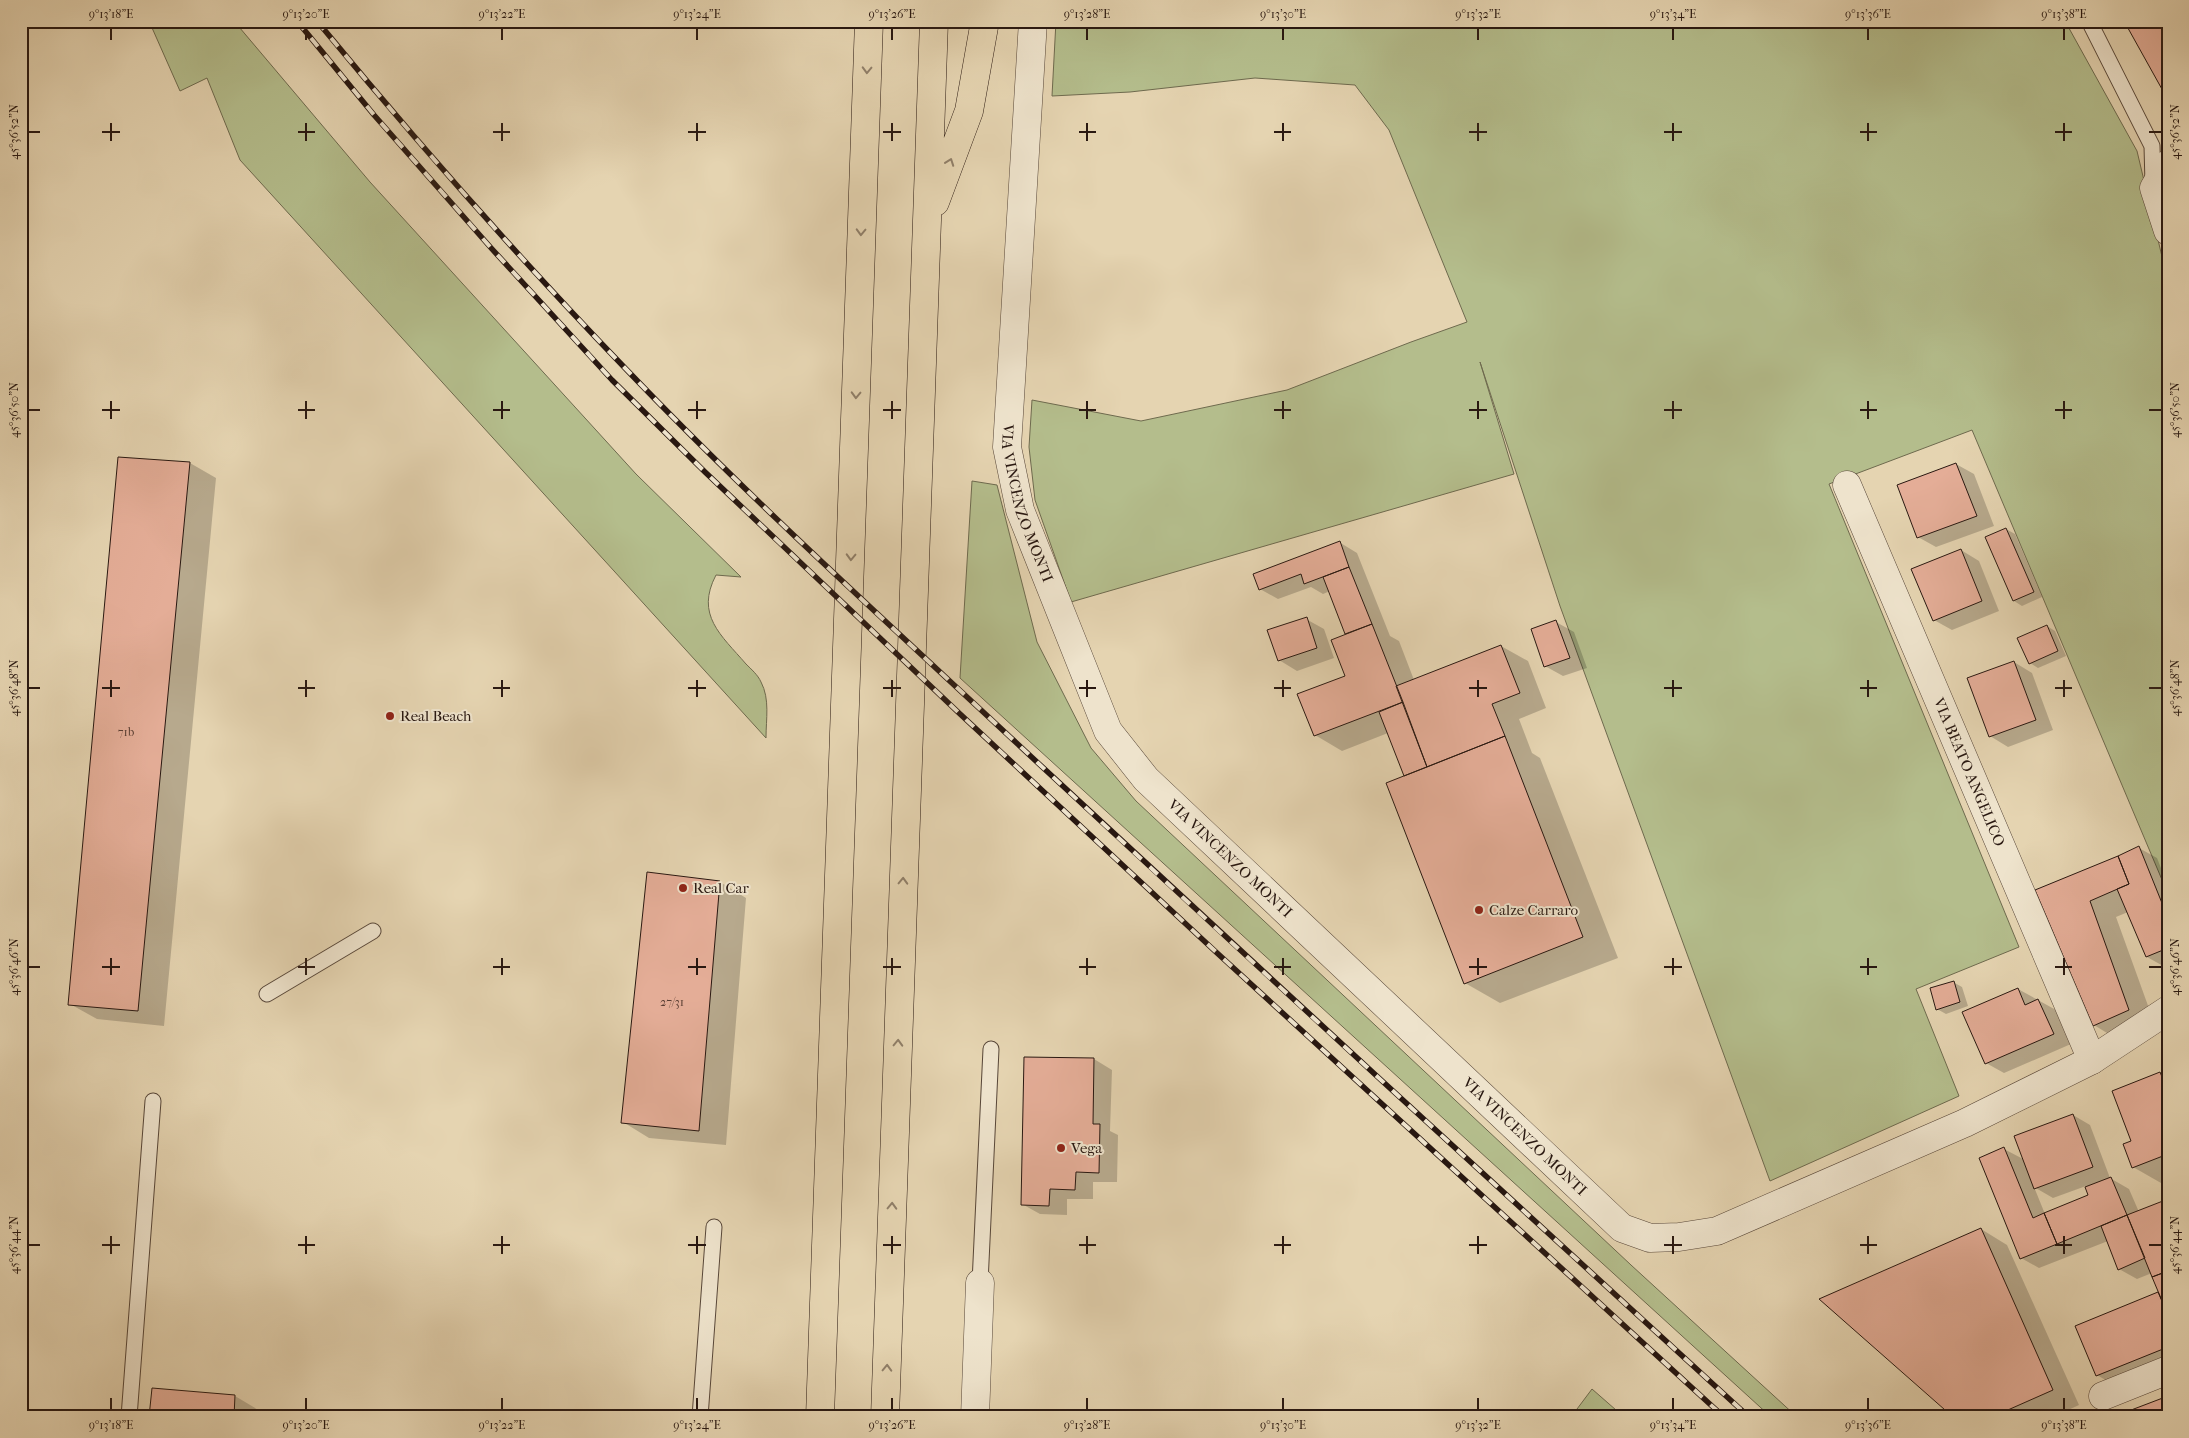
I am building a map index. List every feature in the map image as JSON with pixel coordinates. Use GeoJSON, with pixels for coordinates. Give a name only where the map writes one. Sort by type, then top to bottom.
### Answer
{"type":"FeatureCollection","features":[{"type":"Feature","properties":{"kind":"highway"},"geometry":{"type":"LineString","coordinates":[[820,1417],[868,21]]}},
{"type":"Feature","properties":{"kind":"highway"},"geometry":{"type":"LineString","coordinates":[[885,1417],[934,21]]}},
{"type":"Feature","properties":{"kind":"highway"},"geometry":{"type":"LineString","coordinates":[[927,224],[969,111],[985,21]]}},
{"type":"Feature","properties":{"kind":"street","name":"VIA VINCENZO MONTI"},"geometry":{"type":"LineString","coordinates":[[1033,21],[1007,447],[1020,510],[1108,731],[1146,779],[1622,1228],[1650,1238],[1679,1237],[1717,1231],[1966,1123],[2092,1060],[2168,1010]]}},
{"type":"Feature","properties":{"kind":"street"},"geometry":{"type":"LineString","coordinates":[[2168,164],[2154,188],[2168,231]]}},
{"type":"Feature","properties":{"kind":"street","name":"VIA BEATO ANGELICO"},"geometry":{"type":"LineString","coordinates":[[1847,485],[2092,1060]]}},
{"type":"Feature","properties":{"kind":"street"},"geometry":{"type":"LineString","coordinates":[[975,1417],[980,1284]]}},
{"type":"Feature","properties":{"kind":"street"},"geometry":{"type":"LineString","coordinates":[[2103,1396],[2168,1370]]}},
{"type":"Feature","properties":{"kind":"lane"},"geometry":{"type":"LineString","coordinates":[[2089,21],[2152,146],[2151,162],[2154,188]]}},
{"type":"Feature","properties":{"kind":"lane"},"geometry":{"type":"LineString","coordinates":[[267,994],[373,932]]}},
{"type":"Feature","properties":{"kind":"lane"},"geometry":{"type":"LineString","coordinates":[[980,1284],[991,1049]]}},
{"type":"Feature","properties":{"kind":"lane"},"geometry":{"type":"LineString","coordinates":[[129,1417],[153,1101]]}},
{"type":"Feature","properties":{"kind":"lane"},"geometry":{"type":"LineString","coordinates":[[700,1417],[714,1227]]}},
{"type":"Feature","properties":{"kind":"green space"},"geometry":{"type":"Polygon","coordinates":[[[149,21],[234,21],[370,182],[636,474],[741,577],[716,575],[710,589],[708,602],[714,624],[720,634],[756,675],[764,689],[767,702],[766,738],[240,160],[207,78],[180,91],[149,21]]]}},
{"type":"Feature","properties":{"kind":"green space"},"geometry":{"type":"Polygon","coordinates":[[[1056,21],[2065,21],[2137,151],[2168,282],[2168,894],[1972,430],[1829,484],[2019,947],[1916,989],[1959,1096],[1770,1181],[1560,606],[1480,362],[1514,474],[1071,602],[1035,500],[1029,447],[1032,400],[1141,421],[1287,390],[1467,322],[1389,130],[1355,85],[1255,78],[1130,92],[1052,96],[1056,21]]]}},
{"type":"Feature","properties":{"kind":"green space"},"geometry":{"type":"Polygon","coordinates":[[[972,481],[997,485],[1037,642],[1091,748],[1136,801],[1631,1265],[1797,1417],[1771,1417],[960,678],[972,481]]]}},
{"type":"Feature","properties":{"kind":"green space"},"geometry":{"type":"Polygon","coordinates":[[[1592,1389],[1624,1417],[1571,1417],[1592,1389]]]}},
{"type":"Feature","properties":{"kind":"building"},"geometry":{"type":"Polygon","coordinates":[[[2124,21],[2168,21],[2168,89],[2163,91],[2124,21]]]}},
{"type":"Feature","properties":{"kind":"building"},"geometry":{"type":"Polygon","coordinates":[[[118,457],[190,462],[138,1011],[68,1005],[118,457]]]}},
{"type":"Feature","properties":{"kind":"building"},"geometry":{"type":"Polygon","coordinates":[[[1956,463],[1977,516],[1917,538],[1897,485],[1956,463]]]}},
{"type":"Feature","properties":{"kind":"building"},"geometry":{"type":"Polygon","coordinates":[[[2006,528],[2034,592],[2013,601],[1985,537],[2006,528]]]}},
{"type":"Feature","properties":{"kind":"building"},"geometry":{"type":"Polygon","coordinates":[[[1340,541],[1349,567],[1304,584],[1301,574],[1259,590],[1253,574],[1340,541]]]}},
{"type":"Feature","properties":{"kind":"building"},"geometry":{"type":"Polygon","coordinates":[[[1961,549],[1982,601],[1933,621],[1911,569],[1961,549]]]}},
{"type":"Feature","properties":{"kind":"building"},"geometry":{"type":"Polygon","coordinates":[[[1349,567],[1372,624],[1345,634],[1323,577],[1349,567]]]}},
{"type":"Feature","properties":{"kind":"building"},"geometry":{"type":"Polygon","coordinates":[[[1307,617],[1317,648],[1278,661],[1267,630],[1307,617]]]}},
{"type":"Feature","properties":{"kind":"building"},"geometry":{"type":"Polygon","coordinates":[[[1556,620],[1570,658],[1544,667],[1531,629],[1556,620]]]}},
{"type":"Feature","properties":{"kind":"building"},"geometry":{"type":"Polygon","coordinates":[[[1372,624],[1403,702],[1314,736],[1297,694],[1345,676],[1331,640],[1372,624]]]}},
{"type":"Feature","properties":{"kind":"building"},"geometry":{"type":"Polygon","coordinates":[[[2047,625],[2058,651],[2029,664],[2017,638],[2047,625]]]}},
{"type":"Feature","properties":{"kind":"building"},"geometry":{"type":"Polygon","coordinates":[[[1501,645],[1520,693],[1492,704],[1505,736],[1427,767],[1396,686],[1501,645]]]}},
{"type":"Feature","properties":{"kind":"building"},"geometry":{"type":"Polygon","coordinates":[[[2014,661],[2036,720],[1989,737],[1967,678],[2014,661]]]}},
{"type":"Feature","properties":{"kind":"building"},"geometry":{"type":"Polygon","coordinates":[[[1403,702],[1427,767],[1404,776],[1379,712],[1403,702]]]}},
{"type":"Feature","properties":{"kind":"building"},"geometry":{"type":"Polygon","coordinates":[[[1505,736],[1583,937],[1464,984],[1386,783],[1505,736]]]}},
{"type":"Feature","properties":{"kind":"building"},"geometry":{"type":"Polygon","coordinates":[[[2139,846],[2168,918],[2168,948],[2146,957],[2117,889],[2129,884],[2118,856],[2139,846]]]}},
{"type":"Feature","properties":{"kind":"building"},"geometry":{"type":"Polygon","coordinates":[[[2118,856],[2129,884],[2090,901],[2129,1010],[2093,1026],[2035,890],[2118,856]]]}},
{"type":"Feature","properties":{"kind":"building"},"geometry":{"type":"Polygon","coordinates":[[[647,872],[720,881],[699,1131],[621,1123],[647,872]]]}},
{"type":"Feature","properties":{"kind":"building"},"geometry":{"type":"Polygon","coordinates":[[[1954,981],[1960,1002],[1936,1010],[1930,988],[1954,981]]]}},
{"type":"Feature","properties":{"kind":"building"},"geometry":{"type":"Polygon","coordinates":[[[2018,988],[2025,1005],[2038,999],[2054,1034],[1985,1064],[1962,1012],[2018,988]]]}},
{"type":"Feature","properties":{"kind":"building","name":"Vega"},"geometry":{"type":"Polygon","coordinates":[[[1024,1057],[1094,1058],[1093,1124],[1100,1124],[1099,1173],[1076,1172],[1075,1190],[1050,1189],[1049,1206],[1021,1205],[1024,1057]]]}},
{"type":"Feature","properties":{"kind":"building"},"geometry":{"type":"Polygon","coordinates":[[[2160,1072],[2168,1092],[2168,1154],[2132,1168],[2123,1144],[2131,1141],[2112,1091],[2160,1072]]]}},
{"type":"Feature","properties":{"kind":"building"},"geometry":{"type":"Polygon","coordinates":[[[2073,1114],[2093,1167],[2034,1189],[2014,1136],[2073,1114]]]}},
{"type":"Feature","properties":{"kind":"building"},"geometry":{"type":"Polygon","coordinates":[[[2004,1147],[2033,1218],[2044,1213],[2057,1244],[2020,1259],[1979,1158],[2004,1147]]]}},
{"type":"Feature","properties":{"kind":"building"},"geometry":{"type":"Polygon","coordinates":[[[2111,1177],[2127,1215],[2057,1244],[2044,1213],[2088,1195],[2085,1187],[2111,1177]]]}},
{"type":"Feature","properties":{"kind":"building"},"geometry":{"type":"Polygon","coordinates":[[[2168,1199],[2168,1271],[2152,1277],[2127,1215],[2168,1199]]]}},
{"type":"Feature","properties":{"kind":"building"},"geometry":{"type":"Polygon","coordinates":[[[2127,1215],[2145,1258],[2118,1270],[2101,1226],[2127,1215]]]}},
{"type":"Feature","properties":{"kind":"building"},"geometry":{"type":"Polygon","coordinates":[[[1981,1228],[2053,1390],[1992,1417],[1953,1417],[1819,1299],[1981,1228]]]}},
{"type":"Feature","properties":{"kind":"building"},"geometry":{"type":"Polygon","coordinates":[[[2168,1271],[2168,1315],[2152,1277],[2168,1271]]]}},
{"type":"Feature","properties":{"kind":"building"},"geometry":{"type":"Polygon","coordinates":[[[2158,1292],[2168,1315],[2168,1347],[2096,1376],[2075,1326],[2158,1292]]]}},
{"type":"Feature","properties":{"kind":"building"},"geometry":{"type":"Polygon","coordinates":[[[152,1388],[235,1395],[234,1417],[149,1417],[152,1388]]]}},
{"type":"Feature","properties":{"kind":"building"},"geometry":{"type":"Polygon","coordinates":[[[2168,1396],[2168,1417],[2119,1417],[2118,1415],[2168,1396]]]}},
{"type":"Feature","properties":{"kind":"building"},"geometry":{"type":"Polygon","coordinates":[[[474,1413],[516,1417],[473,1417],[474,1413]]]}},
{"type":"Feature","properties":{"kind":"railway"},"geometry":{"type":"LineString","coordinates":[[297,21],[374,115],[492,249],[612,380],[705,472],[959,713],[1216,952],[1724,1417]]}},
{"type":"Feature","properties":{"kind":"railway"},"geometry":{"type":"LineString","coordinates":[[317,21],[391,110],[506,240],[624,367],[725,469],[828,568],[1127,845],[1749,1417]]}},
{"type":"Feature","properties":{"kind":"place","name":"Real Beach"},"geometry":{"type":"Point","coordinates":[390,716]}},
{"type":"Feature","properties":{"kind":"place","name":"Real Car"},"geometry":{"type":"Point","coordinates":[683,888]}},
{"type":"Feature","properties":{"kind":"place","name":"Calze Carraro"},"geometry":{"type":"Point","coordinates":[1479,910]}},
{"type":"Feature","properties":{"kind":"place","name":"Vega"},"geometry":{"type":"Point","coordinates":[1061,1148]}}]}
